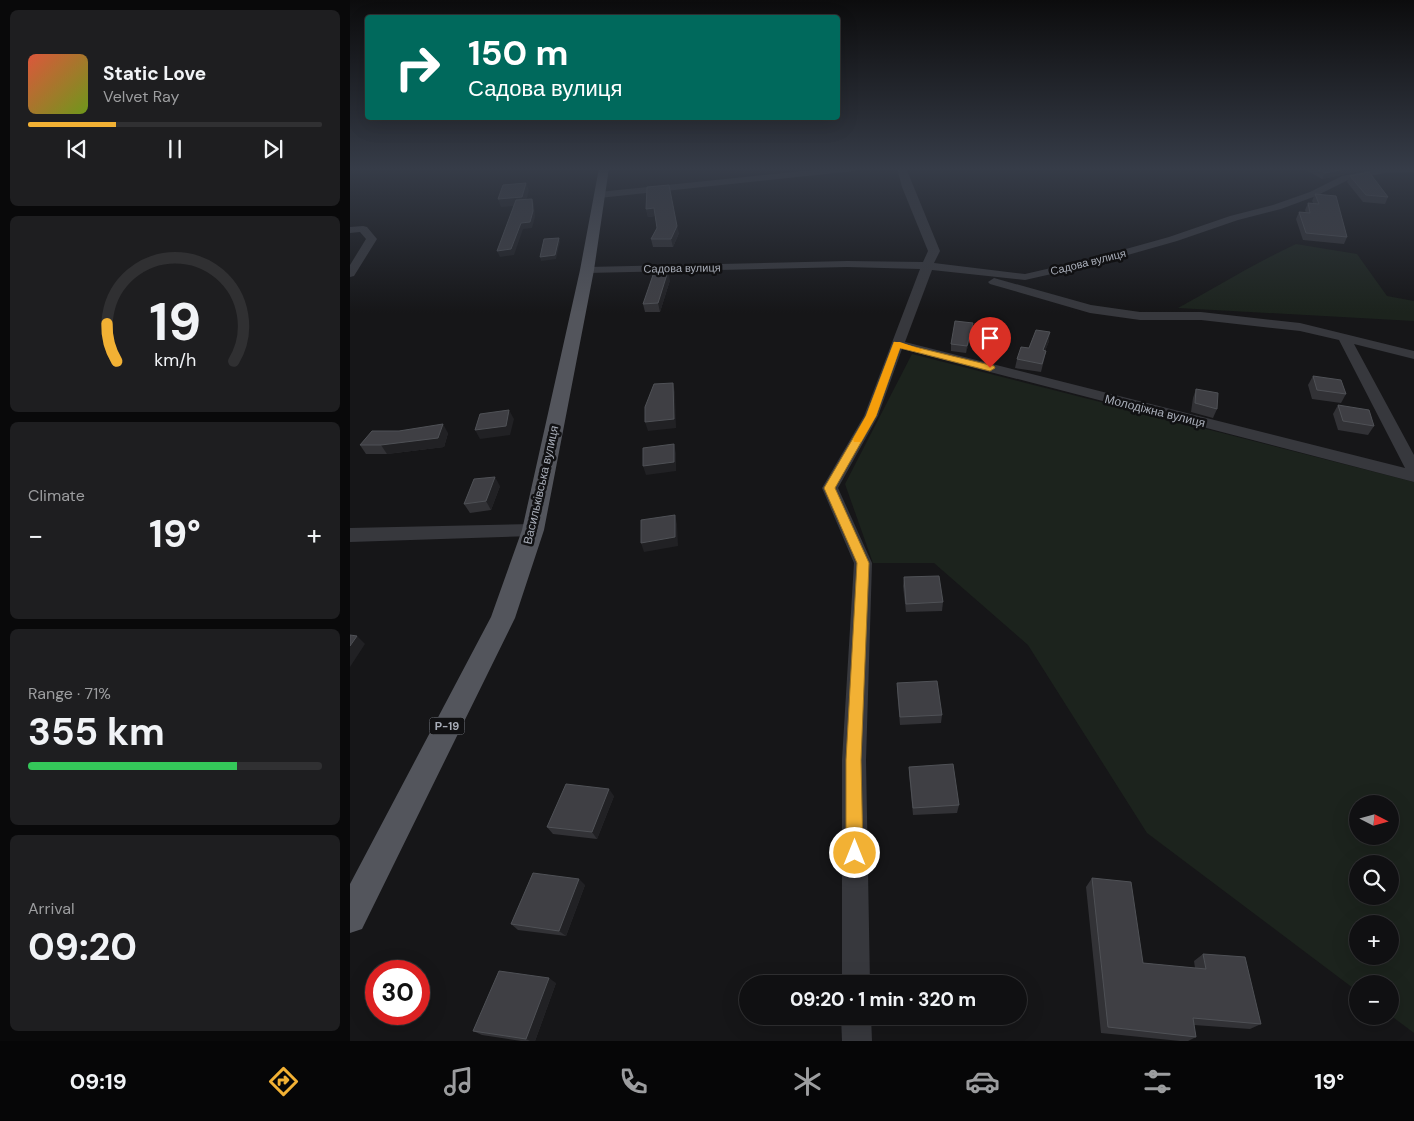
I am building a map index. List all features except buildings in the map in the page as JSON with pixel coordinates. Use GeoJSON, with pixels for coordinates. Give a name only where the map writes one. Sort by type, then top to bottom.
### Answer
{"type":"FeatureCollection","features":[{"type":"Feature","properties":{"kind":"main road","name":"Васильківська вулиця"},"geometry":{"type":"LineString","coordinates":[[350,917],[502,618],[533,530],[595,217]]}},
{"type":"Feature","properties":{"kind":"street"},"geometry":{"type":"LineString","coordinates":[[856,975],[854,760],[863,563],[830,488],[871,416],[916,293],[934,251],[919,217]]}},
{"type":"Feature","properties":{"kind":"street","name":"Садова вулиця"},"geometry":{"type":"LineString","coordinates":[[586,270],[847,264],[928,266],[1025,277],[1092,262],[1174,239],[1240,217]]}},
{"type":"Feature","properties":{"kind":"street"},"geometry":{"type":"LineString","coordinates":[[350,230],[363,229],[372,239],[350,274]]}},
{"type":"Feature","properties":{"kind":"street"},"geometry":{"type":"LineString","coordinates":[[956,269],[1021,290],[1090,309],[1140,316],[1201,316],[1300,327],[1414,355]]}},
{"type":"Feature","properties":{"kind":"street"},"geometry":{"type":"LineString","coordinates":[[1021,290],[1025,277]]}},
{"type":"Feature","properties":{"kind":"street"},"geometry":{"type":"LineString","coordinates":[[1344,338],[1414,470]]}},
{"type":"Feature","properties":{"kind":"street","name":"Молодіжна вулиця"},"geometry":{"type":"LineString","coordinates":[[897,344],[1414,476]]}},
{"type":"Feature","properties":{"kind":"street"},"geometry":{"type":"LineString","coordinates":[[350,535],[533,530]]}},
{"type":"Feature","properties":{"kind":"street"},"geometry":{"type":"LineString","coordinates":[[856,1025],[857,1041]]}},
{"type":"Feature","properties":{"kind":"shaded area"},"geometry":{"type":"Polygon","coordinates":[[[1296,244],[1357,254],[1387,296],[1414,301],[1414,321],[1178,308],[1296,244]]]}},
{"type":"Feature","properties":{"kind":"shaded area"},"geometry":{"type":"Polygon","coordinates":[[[912,354],[1414,482],[1414,1033],[1399,1022],[1399,975],[1349,975],[1349,985],[1147,833],[1028,645],[934,563],[873,563],[845,484],[912,354]]]}},
{"type":"Feature","properties":{"kind":"slow traffic"},"geometry":{"type":"LineString","coordinates":[[858,439],[871,416],[897,344],[919,350]]}},
{"type":"Feature","properties":{"kind":"route"},"geometry":{"type":"LineString","coordinates":[[855,853],[854,760],[863,563],[830,488],[871,416],[897,344],[990,368]]}}]}
